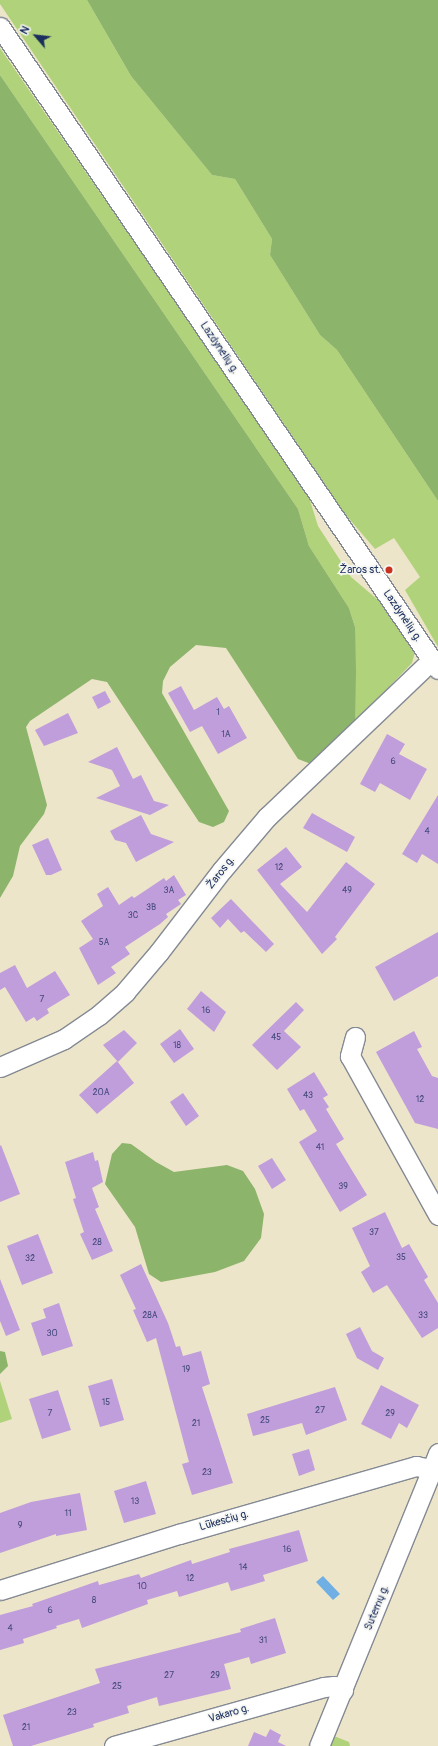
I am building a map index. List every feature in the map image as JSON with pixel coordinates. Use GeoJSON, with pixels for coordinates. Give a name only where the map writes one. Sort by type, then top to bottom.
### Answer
{"type":"FeatureCollection","features":[{"type":"Feature","properties":{"kind":"street","name":"Lazdynėlių g."},"geometry":{"type":"LineString","coordinates":[[0,27],[435,665]]}},
{"type":"Feature","properties":{"kind":"street","name":"Žaros g."},"geometry":{"type":"LineString","coordinates":[[0,1066],[64,1039],[99,1015],[124,992],[160,952],[222,870],[267,817],[435,665]]}},
{"type":"Feature","properties":{"kind":"street"},"geometry":{"type":"LineString","coordinates":[[355,1037],[350,1056],[438,1215]]}},
{"type":"Feature","properties":{"kind":"street","name":"Lūkesčių g."},"geometry":{"type":"LineString","coordinates":[[0,1590],[180,1534],[435,1461]]}},
{"type":"Feature","properties":{"kind":"street","name":"Sutemų g."},"geometry":{"type":"LineString","coordinates":[[319,1746],[435,1461]]}},
{"type":"Feature","properties":{"kind":"street","name":"Vakaro g."},"geometry":{"type":"LineString","coordinates":[[114,1746],[324,1687],[334,1686],[343,1690]]}},
{"type":"Feature","properties":{"kind":"green space"},"geometry":{"type":"Polygon","coordinates":[[[0,0],[87,0],[131,76],[212,175],[235,179],[272,239],[270,255],[320,335],[337,350],[438,501],[438,647],[405,590],[420,577],[394,538],[375,549],[345,514],[0,4],[0,0]]]}},
{"type":"Feature","properties":{"kind":"green space"},"geometry":{"type":"Polygon","coordinates":[[[87,0],[438,0],[438,501],[337,350],[320,335],[270,255],[272,239],[235,179],[212,175],[131,76],[87,0]]]}},
{"type":"Feature","properties":{"kind":"green space"},"geometry":{"type":"Polygon","coordinates":[[[0,48],[308,494],[318,526],[351,577],[384,605],[413,644],[415,652],[412,663],[355,722],[355,627],[349,608],[309,546],[298,509],[0,75],[0,48]]]}},
{"type":"Feature","properties":{"kind":"green space"},"geometry":{"type":"Polygon","coordinates":[[[0,75],[298,509],[309,546],[349,608],[355,627],[356,671],[355,722],[311,764],[298,759],[226,648],[196,645],[170,667],[163,681],[162,693],[229,811],[224,822],[213,827],[199,822],[107,682],[92,679],[30,721],[26,727],[47,805],[44,814],[20,846],[13,876],[0,898],[0,75]]]}},
{"type":"Feature","properties":{"kind":"green space"},"geometry":{"type":"Polygon","coordinates":[[[122,1143],[131,1144],[156,1162],[174,1172],[227,1165],[243,1171],[255,1189],[264,1214],[261,1238],[244,1261],[215,1272],[161,1282],[149,1274],[135,1227],[105,1184],[112,1154],[122,1143]]]}},
{"type":"Feature","properties":{"kind":"green space"},"geometry":{"type":"Polygon","coordinates":[[[0,1351],[5,1352],[8,1366],[0,1374],[0,1351]]]}},
{"type":"Feature","properties":{"kind":"green space"},"geometry":{"type":"Polygon","coordinates":[[[0,1381],[12,1419],[0,1423],[0,1381]]]}},
{"type":"Feature","properties":{"kind":"green space"},"geometry":{"type":"Polygon","coordinates":[[[334,1736],[349,1742],[350,1746],[329,1746],[334,1736]]]}},
{"type":"Feature","properties":{"kind":"water"},"geometry":{"type":"Polygon","coordinates":[[[323,1576],[340,1594],[333,1600],[316,1582],[323,1576]]]}},
{"type":"Feature","properties":{"kind":"building"},"geometry":{"type":"Polygon","coordinates":[[[181,686],[194,710],[217,697],[224,709],[229,706],[247,738],[218,754],[202,726],[190,732],[168,693],[181,686]]]}},
{"type":"Feature","properties":{"kind":"building"},"geometry":{"type":"Polygon","coordinates":[[[105,691],[111,702],[98,709],[92,697],[105,691]]]}},
{"type":"Feature","properties":{"kind":"building"},"geometry":{"type":"Polygon","coordinates":[[[68,713],[78,733],[44,746],[35,730],[68,713]]]}},
{"type":"Feature","properties":{"kind":"building"},"geometry":{"type":"Polygon","coordinates":[[[387,734],[405,744],[399,754],[427,769],[410,800],[380,783],[375,792],[360,784],[387,734]]]}},
{"type":"Feature","properties":{"kind":"building"},"geometry":{"type":"Polygon","coordinates":[[[117,747],[133,779],[141,775],[154,801],[169,805],[150,815],[96,798],[120,786],[112,770],[88,762],[117,747]]]}},
{"type":"Feature","properties":{"kind":"building"},"geometry":{"type":"Polygon","coordinates":[[[438,795],[438,864],[422,854],[417,863],[402,854],[438,795]]]}},
{"type":"Feature","properties":{"kind":"building"},"geometry":{"type":"Polygon","coordinates":[[[312,813],[355,837],[347,852],[303,828],[312,813]]]}},
{"type":"Feature","properties":{"kind":"building"},"geometry":{"type":"Polygon","coordinates":[[[141,815],[151,834],[174,842],[136,862],[126,843],[115,840],[110,831],[141,815]]]}},
{"type":"Feature","properties":{"kind":"building"},"geometry":{"type":"Polygon","coordinates":[[[48,838],[62,870],[51,875],[46,875],[32,845],[48,838]]]}},
{"type":"Feature","properties":{"kind":"building"},"geometry":{"type":"Polygon","coordinates":[[[286,847],[302,867],[280,884],[307,912],[346,862],[375,884],[335,937],[337,939],[322,954],[257,870],[286,847]]]}},
{"type":"Feature","properties":{"kind":"building"},"geometry":{"type":"Polygon","coordinates":[[[174,875],[186,895],[178,900],[181,904],[166,914],[168,917],[160,924],[125,947],[130,954],[111,967],[116,973],[98,985],[79,948],[93,939],[81,921],[103,906],[97,894],[108,887],[119,905],[132,896],[134,898],[164,878],[166,881],[174,875]]]}},
{"type":"Feature","properties":{"kind":"building"},"geometry":{"type":"Polygon","coordinates":[[[231,899],[274,944],[266,952],[244,931],[241,933],[228,919],[220,928],[211,918],[231,899]]]}},
{"type":"Feature","properties":{"kind":"building"},"geometry":{"type":"Polygon","coordinates":[[[438,932],[438,976],[394,1001],[375,967],[438,932]]]}},
{"type":"Feature","properties":{"kind":"building"},"geometry":{"type":"Polygon","coordinates":[[[15,965],[27,988],[55,971],[70,995],[47,1009],[49,1013],[37,1021],[34,1017],[26,1022],[5,987],[0,990],[0,973],[15,965]]]}},
{"type":"Feature","properties":{"kind":"building"},"geometry":{"type":"Polygon","coordinates":[[[201,991],[226,1012],[214,1032],[187,1009],[201,991]]]}},
{"type":"Feature","properties":{"kind":"building"},"geometry":{"type":"Polygon","coordinates":[[[296,1002],[304,1010],[284,1031],[301,1047],[277,1070],[252,1045],[296,1002]]]}},
{"type":"Feature","properties":{"kind":"building"},"geometry":{"type":"Polygon","coordinates":[[[180,1029],[194,1049],[174,1063],[160,1044],[180,1029]]]}},
{"type":"Feature","properties":{"kind":"building"},"geometry":{"type":"Polygon","coordinates":[[[124,1030],[137,1043],[118,1062],[103,1045],[124,1030]]]}},
{"type":"Feature","properties":{"kind":"building"},"geometry":{"type":"Polygon","coordinates":[[[414,1031],[422,1047],[417,1049],[432,1076],[438,1078],[438,1129],[415,1123],[376,1052],[414,1031]]]}},
{"type":"Feature","properties":{"kind":"building"},"geometry":{"type":"Polygon","coordinates":[[[117,1061],[134,1083],[97,1114],[79,1095],[117,1061]]]}},
{"type":"Feature","properties":{"kind":"building"},"geometry":{"type":"Polygon","coordinates":[[[314,1072],[328,1095],[323,1098],[329,1107],[326,1109],[344,1139],[336,1144],[367,1195],[340,1212],[299,1142],[317,1131],[304,1109],[300,1111],[287,1089],[314,1072]]]}},
{"type":"Feature","properties":{"kind":"building"},"geometry":{"type":"Polygon","coordinates":[[[183,1093],[199,1116],[186,1126],[170,1102],[183,1093]]]}},
{"type":"Feature","properties":{"kind":"building"},"geometry":{"type":"Polygon","coordinates":[[[1,1145],[20,1194],[0,1202],[0,1146],[1,1145]]]}},
{"type":"Feature","properties":{"kind":"building"},"geometry":{"type":"Polygon","coordinates":[[[93,1152],[95,1161],[98,1160],[103,1182],[92,1188],[99,1207],[95,1209],[113,1251],[92,1260],[80,1234],[84,1232],[73,1199],[76,1198],[65,1162],[93,1152]]]}},
{"type":"Feature","properties":{"kind":"building"},"geometry":{"type":"Polygon","coordinates":[[[272,1158],[286,1180],[272,1189],[258,1166],[272,1158]]]}},
{"type":"Feature","properties":{"kind":"building"},"geometry":{"type":"Polygon","coordinates":[[[385,1212],[402,1248],[409,1244],[428,1277],[424,1280],[438,1303],[438,1328],[422,1338],[387,1285],[373,1293],[361,1272],[370,1266],[352,1228],[385,1212]]]}},
{"type":"Feature","properties":{"kind":"building"},"geometry":{"type":"Polygon","coordinates":[[[38,1234],[53,1273],[22,1285],[7,1246],[38,1234]]]}},
{"type":"Feature","properties":{"kind":"building"},"geometry":{"type":"Polygon","coordinates":[[[141,1264],[168,1323],[176,1347],[180,1346],[183,1356],[201,1351],[210,1384],[202,1387],[233,1483],[192,1495],[182,1464],[189,1462],[156,1338],[147,1342],[133,1310],[136,1309],[120,1275],[141,1264]]]}},
{"type":"Feature","properties":{"kind":"building"},"geometry":{"type":"Polygon","coordinates":[[[0,1279],[20,1330],[6,1336],[0,1321],[0,1279]]]}},
{"type":"Feature","properties":{"kind":"building"},"geometry":{"type":"Polygon","coordinates":[[[59,1303],[73,1346],[42,1356],[31,1323],[46,1318],[43,1309],[59,1303]]]}},
{"type":"Feature","properties":{"kind":"building"},"geometry":{"type":"Polygon","coordinates":[[[360,1327],[372,1351],[384,1358],[378,1370],[357,1358],[346,1334],[360,1327]]]}},
{"type":"Feature","properties":{"kind":"building"},"geometry":{"type":"Polygon","coordinates":[[[112,1379],[124,1420],[100,1427],[88,1386],[112,1379]]]}},
{"type":"Feature","properties":{"kind":"building"},"geometry":{"type":"Polygon","coordinates":[[[381,1385],[419,1405],[407,1428],[399,1423],[391,1439],[361,1424],[381,1385]]]}},
{"type":"Feature","properties":{"kind":"building"},"geometry":{"type":"Polygon","coordinates":[[[335,1387],[347,1420],[306,1435],[302,1423],[253,1436],[247,1414],[335,1387]]]}},
{"type":"Feature","properties":{"kind":"building"},"geometry":{"type":"Polygon","coordinates":[[[58,1390],[71,1430],[42,1439],[29,1399],[58,1390]]]}},
{"type":"Feature","properties":{"kind":"building"},"geometry":{"type":"Polygon","coordinates":[[[309,1449],[315,1470],[299,1476],[292,1454],[309,1449]]]}},
{"type":"Feature","properties":{"kind":"building"},"geometry":{"type":"Polygon","coordinates":[[[146,1481],[156,1514],[124,1523],[114,1491],[146,1481]]]}},
{"type":"Feature","properties":{"kind":"building"},"geometry":{"type":"Polygon","coordinates":[[[80,1493],[87,1530],[56,1536],[56,1534],[0,1553],[0,1513],[31,1502],[80,1493]]]}},
{"type":"Feature","properties":{"kind":"building"},"geometry":{"type":"Polygon","coordinates":[[[299,1530],[308,1561],[263,1575],[265,1581],[231,1591],[228,1582],[179,1597],[177,1591],[147,1600],[148,1604],[82,1628],[79,1619],[56,1626],[57,1628],[23,1639],[24,1643],[0,1650],[0,1615],[33,1606],[32,1604],[98,1581],[99,1585],[139,1574],[141,1578],[191,1560],[192,1564],[230,1552],[229,1549],[299,1530]]]}},
{"type":"Feature","properties":{"kind":"building"},"geometry":{"type":"Polygon","coordinates":[[[275,1618],[286,1653],[251,1664],[249,1657],[224,1664],[231,1689],[159,1706],[157,1697],[127,1706],[129,1713],[93,1724],[94,1727],[31,1746],[13,1746],[3,1715],[100,1683],[95,1669],[241,1632],[240,1629],[275,1618]]]}},
{"type":"Feature","properties":{"kind":"building"},"geometry":{"type":"Polygon","coordinates":[[[270,1729],[281,1735],[278,1742],[286,1746],[248,1746],[254,1732],[266,1737],[270,1729]]]}},
{"type":"Feature","properties":{"kind":"place","name":"Žaros st."},"geometry":{"type":"Point","coordinates":[389,570]}}]}
